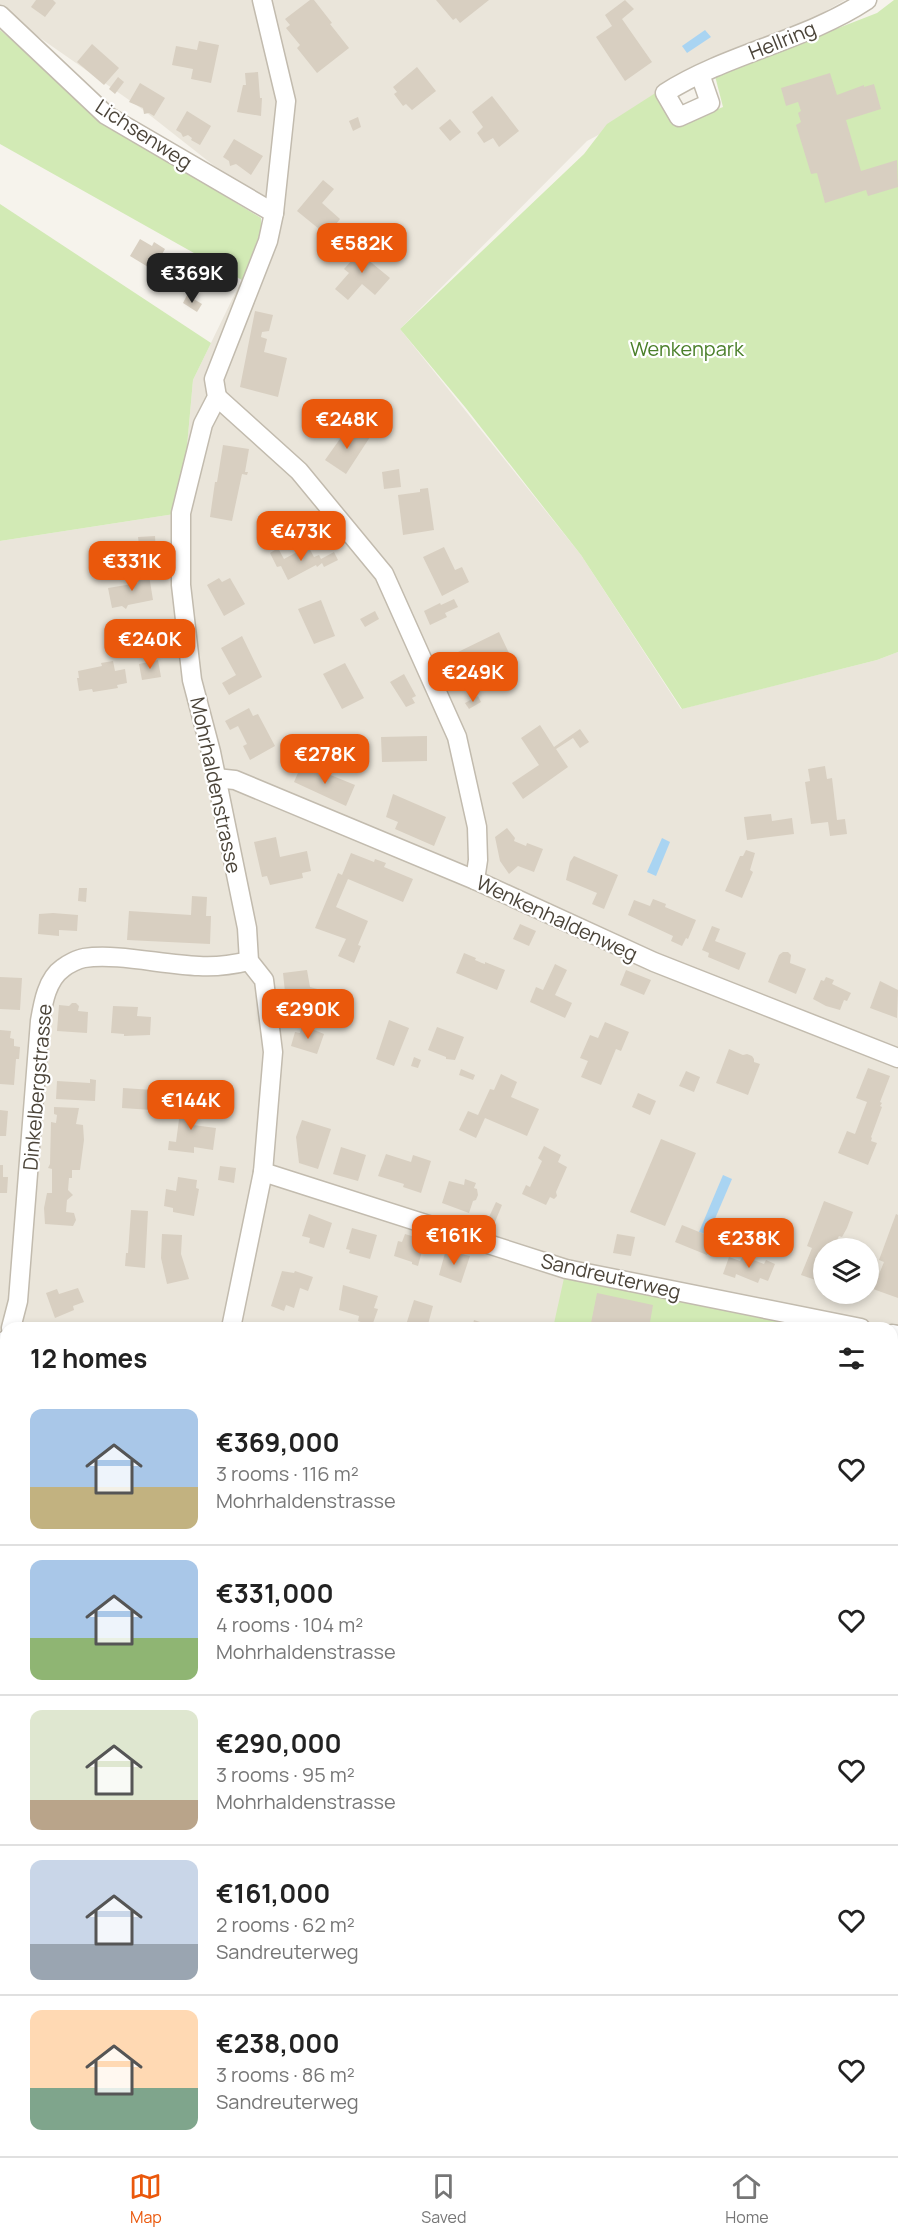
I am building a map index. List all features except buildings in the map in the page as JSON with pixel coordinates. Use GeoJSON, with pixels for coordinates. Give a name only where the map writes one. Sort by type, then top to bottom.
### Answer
{"type":"FeatureCollection","features":[{"type":"Feature","properties":{"kind":"street","name":"Mohrhaldenstrasse"},"geometry":{"type":"LineString","coordinates":[[232,1322],[263,1172],[273,1052],[264,980],[249,961],[247,928],[216,778],[192,680],[181,585],[181,513],[203,424],[217,397],[214,379],[270,236],[274,213],[286,101],[262,0]]}},
{"type":"Feature","properties":{"kind":"street","name":"Hellring"},"geometry":{"type":"LineString","coordinates":[[697,75],[710,103],[679,117],[665,93],[697,75],[845,14],[867,0]]}},
{"type":"Feature","properties":{"kind":"street","name":"Lichsenweg"},"geometry":{"type":"LineString","coordinates":[[0,15],[106,115],[274,213]]}},
{"type":"Feature","properties":{"kind":"street"},"geometry":{"type":"LineString","coordinates":[[217,397],[299,471],[384,574],[457,737],[477,827],[478,860],[475,880]]}},
{"type":"Feature","properties":{"kind":"street","name":"Wenkenhaldenweg"},"geometry":{"type":"LineString","coordinates":[[216,778],[235,780],[475,880],[654,962],[898,1058]]}},
{"type":"Feature","properties":{"kind":"street","name":"Dinkelbergstrasse"},"geometry":{"type":"LineString","coordinates":[[13,1322],[18,1301],[40,1021],[44,997],[51,983],[61,969],[82,958],[112,958],[221,967],[249,961]]}},
{"type":"Feature","properties":{"kind":"street","name":"Sandreuterweg"},"geometry":{"type":"LineString","coordinates":[[263,1172],[566,1269],[831,1322]]}},
{"type":"Feature","properties":{"kind":"shaded area"},"geometry":{"type":"Polygon","coordinates":[[[0,0],[845,0],[754,52],[587,141],[400,329],[581,555],[681,709],[877,660],[898,652],[898,1322],[0,1322],[0,541],[181,513],[193,380],[274,213],[142,109],[0,10],[0,0]]]}},
{"type":"Feature","properties":{"kind":"green space","name":"Wenkenpark"},"geometry":{"type":"Polygon","coordinates":[[[894,0],[898,0],[898,652],[877,660],[682,709],[581,555],[465,407],[400,329],[584,154],[607,124],[657,92],[662,106],[675,126],[723,107],[715,76],[877,13],[894,0]]]}},
{"type":"Feature","properties":{"kind":"green space"},"geometry":{"type":"Polygon","coordinates":[[[0,30],[126,136],[261,218],[261,231],[242,280],[0,144],[0,30]]]}},
{"type":"Feature","properties":{"kind":"green space"},"geometry":{"type":"Polygon","coordinates":[[[0,204],[211,343],[193,380],[181,513],[0,541],[0,204]]]}},
{"type":"Feature","properties":{"kind":"green space"},"geometry":{"type":"Polygon","coordinates":[[[566,1269],[831,1322],[554,1322],[566,1269]]]}},
{"type":"Feature","properties":{"kind":"water"},"geometry":{"type":"Polygon","coordinates":[[[705,30],[711,37],[687,53],[682,46],[705,30]]]}},
{"type":"Feature","properties":{"kind":"water"},"geometry":{"type":"Polygon","coordinates":[[[662,838],[670,842],[656,876],[647,872],[662,838]]]}},
{"type":"Feature","properties":{"kind":"water"},"geometry":{"type":"Polygon","coordinates":[[[723,1175],[732,1179],[708,1235],[699,1232],[723,1175]]]}}]}
